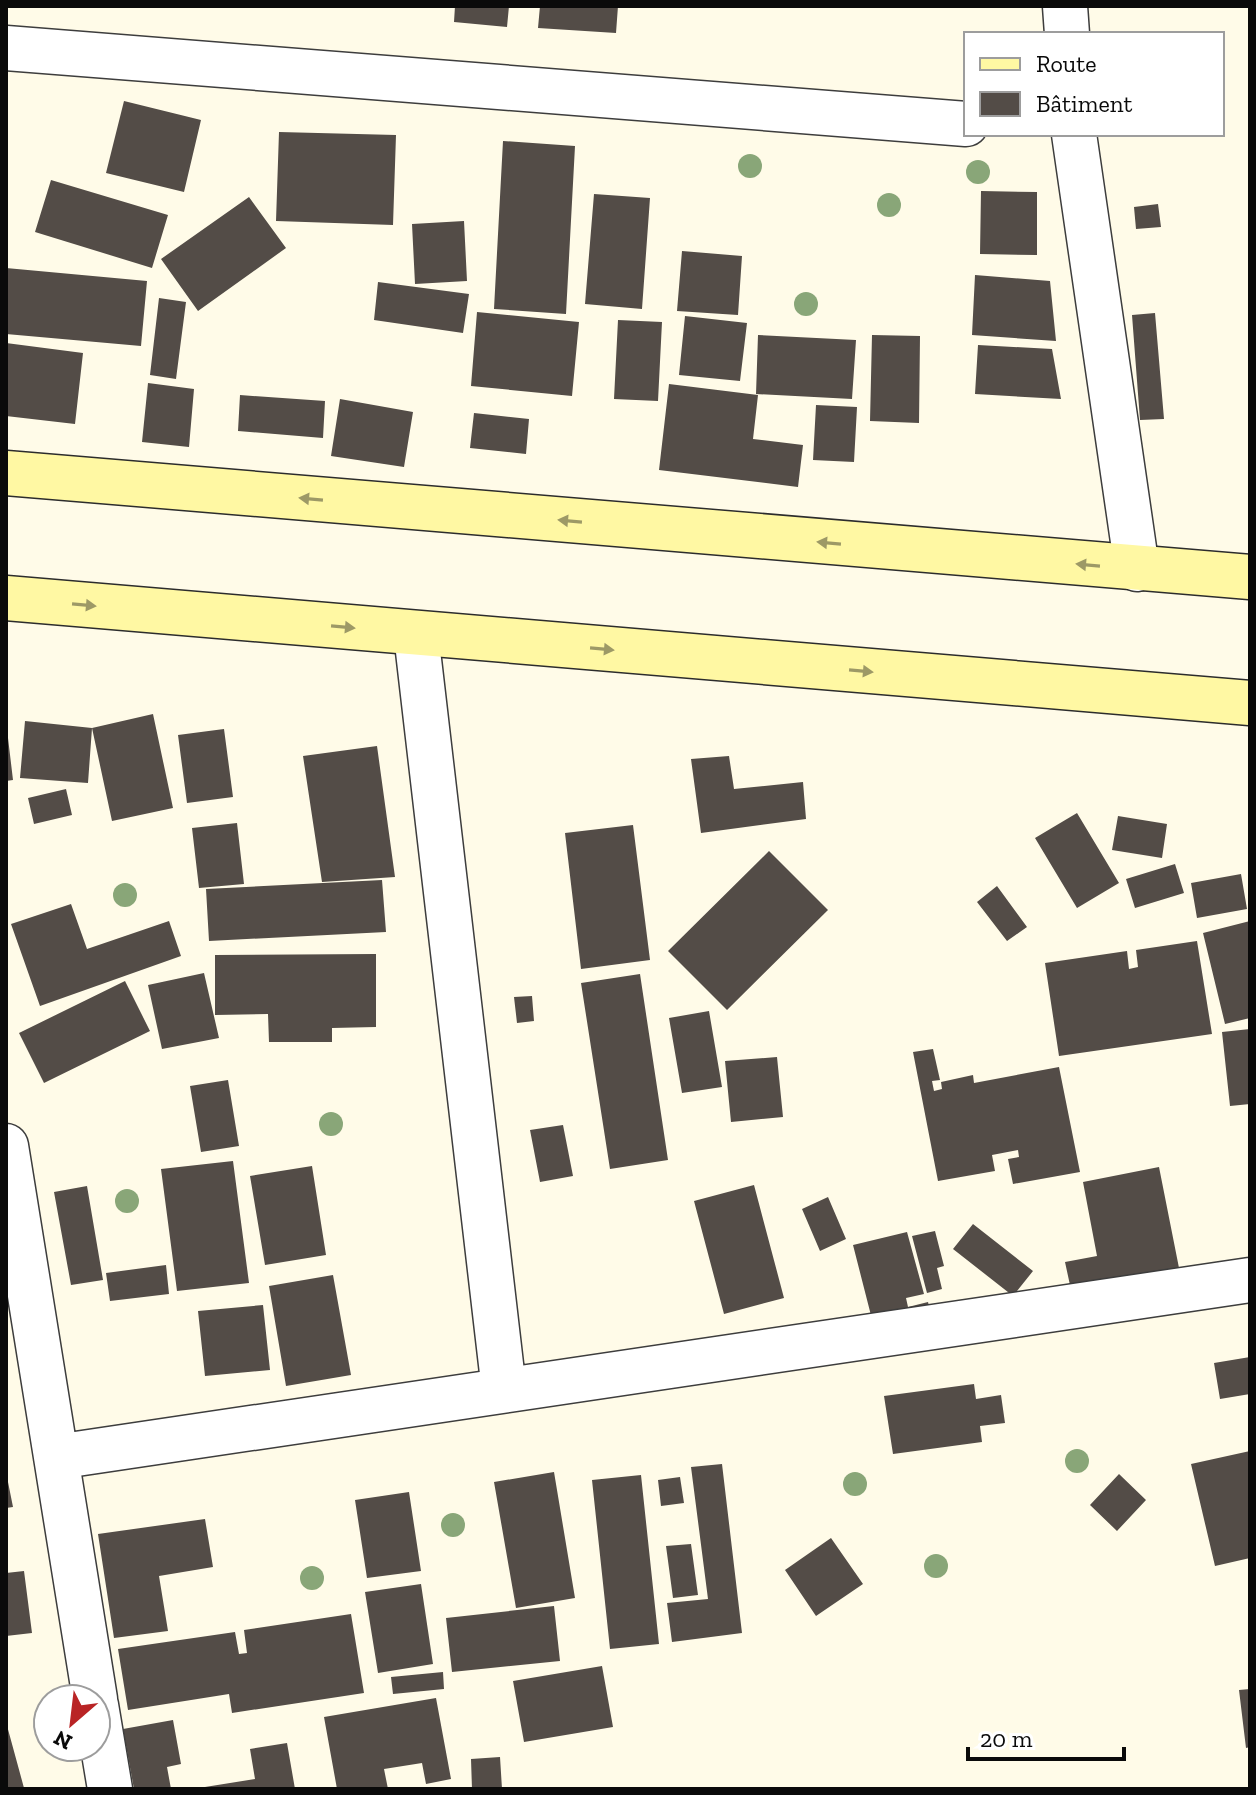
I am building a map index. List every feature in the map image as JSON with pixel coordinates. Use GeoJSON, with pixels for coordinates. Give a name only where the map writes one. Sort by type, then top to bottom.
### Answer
{"type":"FeatureCollection","features":[{"type":"Feature","properties":{"kind":"street"},"geometry":{"type":"LineString","coordinates":[[1065,6],[1067,32]]}},
{"type":"Feature","properties":{"kind":"street"},"geometry":{"type":"LineString","coordinates":[[6,48],[964,124]]}},
{"type":"Feature","properties":{"kind":"street"},"geometry":{"type":"LineString","coordinates":[[1074,136],[1137,569]]}},
{"type":"Feature","properties":{"kind":"street"},"geometry":{"type":"LineString","coordinates":[[6,473],[1250,577]]}},
{"type":"Feature","properties":{"kind":"street"},"geometry":{"type":"LineString","coordinates":[[6,598],[1250,703]]}},
{"type":"Feature","properties":{"kind":"street"},"geometry":{"type":"LineString","coordinates":[[416,634],[504,1390]]}},
{"type":"Feature","properties":{"kind":"street"},"geometry":{"type":"LineString","coordinates":[[6,1146],[92,1683]]}},
{"type":"Feature","properties":{"kind":"street"},"geometry":{"type":"LineString","coordinates":[[56,1457],[1250,1280]]}},
{"type":"Feature","properties":{"kind":"street"},"geometry":{"type":"LineString","coordinates":[[106,1763],[110,1789]]}},
{"type":"Feature","properties":{"kind":"building"},"geometry":{"type":"Polygon","coordinates":[[[455,6],[509,6],[507,27],[454,22],[455,6]]]}},
{"type":"Feature","properties":{"kind":"building"},"geometry":{"type":"Polygon","coordinates":[[[540,6],[618,6],[616,33],[538,28],[540,6]]]}},
{"type":"Feature","properties":{"kind":"building"},"geometry":{"type":"Polygon","coordinates":[[[124,101],[201,120],[184,192],[106,173],[124,101]]]}},
{"type":"Feature","properties":{"kind":"building"},"geometry":{"type":"Polygon","coordinates":[[[279,132],[396,135],[393,225],[276,221],[279,132]]]}},
{"type":"Feature","properties":{"kind":"building"},"geometry":{"type":"Polygon","coordinates":[[[503,141],[575,146],[566,314],[494,309],[503,141]]]}},
{"type":"Feature","properties":{"kind":"building"},"geometry":{"type":"Polygon","coordinates":[[[51,180],[168,215],[152,268],[35,232],[51,180]]]}},
{"type":"Feature","properties":{"kind":"building"},"geometry":{"type":"Polygon","coordinates":[[[981,191],[1037,192],[1037,255],[980,254],[981,191]]]}},
{"type":"Feature","properties":{"kind":"building"},"geometry":{"type":"Polygon","coordinates":[[[594,194],[650,198],[642,309],[585,304],[594,194]]]}},
{"type":"Feature","properties":{"kind":"building"},"geometry":{"type":"Polygon","coordinates":[[[249,197],[286,248],[198,311],[161,259],[249,197]]]}},
{"type":"Feature","properties":{"kind":"building"},"geometry":{"type":"Polygon","coordinates":[[[1158,204],[1161,227],[1136,229],[1134,207],[1158,204]]]}},
{"type":"Feature","properties":{"kind":"building"},"geometry":{"type":"Polygon","coordinates":[[[464,221],[467,281],[415,284],[412,224],[464,221]]]}},
{"type":"Feature","properties":{"kind":"building"},"geometry":{"type":"Polygon","coordinates":[[[682,251],[742,256],[738,315],[677,311],[682,251]]]}},
{"type":"Feature","properties":{"kind":"building"},"geometry":{"type":"Polygon","coordinates":[[[6,268],[147,281],[141,346],[6,334],[6,268]]]}},
{"type":"Feature","properties":{"kind":"building"},"geometry":{"type":"Polygon","coordinates":[[[975,275],[1050,281],[1056,341],[972,335],[975,275]]]}},
{"type":"Feature","properties":{"kind":"building"},"geometry":{"type":"Polygon","coordinates":[[[378,282],[469,294],[463,333],[374,320],[378,282]]]}},
{"type":"Feature","properties":{"kind":"building"},"geometry":{"type":"Polygon","coordinates":[[[159,298],[186,302],[176,379],[150,375],[159,298]]]}},
{"type":"Feature","properties":{"kind":"building"},"geometry":{"type":"Polygon","coordinates":[[[477,312],[579,322],[572,396],[471,386],[477,312]]]}},
{"type":"Feature","properties":{"kind":"building"},"geometry":{"type":"Polygon","coordinates":[[[1155,313],[1164,419],[1140,420],[1132,315],[1155,313]]]}},
{"type":"Feature","properties":{"kind":"building"},"geometry":{"type":"Polygon","coordinates":[[[685,316],[747,323],[740,381],[679,375],[685,316]]]}},
{"type":"Feature","properties":{"kind":"building"},"geometry":{"type":"Polygon","coordinates":[[[618,320],[662,322],[658,401],[614,399],[618,320]]]}},
{"type":"Feature","properties":{"kind":"building"},"geometry":{"type":"Polygon","coordinates":[[[758,335],[856,340],[852,399],[756,394],[758,335]]]}},
{"type":"Feature","properties":{"kind":"building"},"geometry":{"type":"Polygon","coordinates":[[[872,335],[920,336],[919,423],[870,421],[872,335]]]}},
{"type":"Feature","properties":{"kind":"building"},"geometry":{"type":"Polygon","coordinates":[[[6,343],[83,353],[75,424],[6,416],[6,343]]]}},
{"type":"Feature","properties":{"kind":"building"},"geometry":{"type":"Polygon","coordinates":[[[978,345],[1052,349],[1061,399],[975,394],[978,345]]]}},
{"type":"Feature","properties":{"kind":"building"},"geometry":{"type":"Polygon","coordinates":[[[148,383],[194,389],[189,447],[142,442],[148,383]]]}},
{"type":"Feature","properties":{"kind":"building"},"geometry":{"type":"Polygon","coordinates":[[[669,384],[758,395],[753,439],[803,445],[798,487],[659,470],[669,384]]]}},
{"type":"Feature","properties":{"kind":"building"},"geometry":{"type":"Polygon","coordinates":[[[240,395],[325,401],[323,438],[238,431],[240,395]]]}},
{"type":"Feature","properties":{"kind":"building"},"geometry":{"type":"Polygon","coordinates":[[[340,399],[413,412],[404,467],[331,456],[340,399]]]}},
{"type":"Feature","properties":{"kind":"building"},"geometry":{"type":"Polygon","coordinates":[[[816,405],[857,407],[854,462],[813,460],[816,405]]]}},
{"type":"Feature","properties":{"kind":"building"},"geometry":{"type":"Polygon","coordinates":[[[474,413],[529,419],[526,454],[470,448],[474,413]]]}},
{"type":"Feature","properties":{"kind":"building"},"geometry":{"type":"Polygon","coordinates":[[[153,714],[173,808],[112,821],[92,728],[153,714]]]}},
{"type":"Feature","properties":{"kind":"building"},"geometry":{"type":"Polygon","coordinates":[[[25,721],[92,728],[88,783],[20,778],[25,721]]]}},
{"type":"Feature","properties":{"kind":"building"},"geometry":{"type":"Polygon","coordinates":[[[224,729],[233,797],[187,803],[178,735],[224,729]]]}},
{"type":"Feature","properties":{"kind":"building"},"geometry":{"type":"Polygon","coordinates":[[[6,738],[13,780],[6,781],[6,738]]]}},
{"type":"Feature","properties":{"kind":"building"},"geometry":{"type":"Polygon","coordinates":[[[377,746],[395,877],[322,882],[303,756],[377,746]]]}},
{"type":"Feature","properties":{"kind":"building"},"geometry":{"type":"Polygon","coordinates":[[[729,756],[734,789],[803,782],[806,819],[701,833],[691,759],[729,756]]]}},
{"type":"Feature","properties":{"kind":"building"},"geometry":{"type":"Polygon","coordinates":[[[66,789],[72,815],[34,824],[28,798],[66,789]]]}},
{"type":"Feature","properties":{"kind":"building"},"geometry":{"type":"Polygon","coordinates":[[[1077,813],[1119,883],[1077,908],[1035,838],[1077,813]]]}},
{"type":"Feature","properties":{"kind":"building"},"geometry":{"type":"Polygon","coordinates":[[[1118,816],[1167,824],[1162,858],[1112,850],[1118,816]]]}},
{"type":"Feature","properties":{"kind":"building"},"geometry":{"type":"Polygon","coordinates":[[[237,823],[244,884],[199,888],[192,828],[237,823]]]}},
{"type":"Feature","properties":{"kind":"building"},"geometry":{"type":"Polygon","coordinates":[[[633,825],[650,960],[581,969],[565,833],[633,825]]]}},
{"type":"Feature","properties":{"kind":"building"},"geometry":{"type":"Polygon","coordinates":[[[769,851],[828,910],[727,1010],[668,951],[769,851]]]}},
{"type":"Feature","properties":{"kind":"building"},"geometry":{"type":"Polygon","coordinates":[[[1175,864],[1184,893],[1135,908],[1126,879],[1175,864]]]}},
{"type":"Feature","properties":{"kind":"building"},"geometry":{"type":"Polygon","coordinates":[[[1241,874],[1247,909],[1197,918],[1191,883],[1241,874]]]}},
{"type":"Feature","properties":{"kind":"building"},"geometry":{"type":"Polygon","coordinates":[[[382,880],[386,932],[209,941],[206,889],[382,880]]]}},
{"type":"Feature","properties":{"kind":"building"},"geometry":{"type":"Polygon","coordinates":[[[997,886],[1027,927],[1007,941],[977,902],[997,886]]]}},
{"type":"Feature","properties":{"kind":"building"},"geometry":{"type":"Polygon","coordinates":[[[71,904],[87,949],[169,921],[181,956],[40,1006],[11,924],[71,904]]]}},
{"type":"Feature","properties":{"kind":"building"},"geometry":{"type":"Polygon","coordinates":[[[1250,921],[1250,1018],[1225,1024],[1203,933],[1250,921]]]}},
{"type":"Feature","properties":{"kind":"building"},"geometry":{"type":"Polygon","coordinates":[[[1197,941],[1212,1034],[1059,1056],[1045,963],[1127,951],[1129,969],[1138,967],[1136,950],[1197,941]]]}},
{"type":"Feature","properties":{"kind":"building"},"geometry":{"type":"Polygon","coordinates":[[[376,954],[376,1027],[332,1028],[332,1042],[269,1042],[268,1014],[215,1015],[215,955],[376,954]]]}},
{"type":"Feature","properties":{"kind":"building"},"geometry":{"type":"Polygon","coordinates":[[[204,973],[219,1038],[162,1049],[148,985],[204,973]]]}},
{"type":"Feature","properties":{"kind":"building"},"geometry":{"type":"Polygon","coordinates":[[[640,974],[668,1160],[610,1169],[581,983],[640,974]]]}},
{"type":"Feature","properties":{"kind":"building"},"geometry":{"type":"Polygon","coordinates":[[[125,981],[150,1031],[44,1083],[19,1033],[125,981]]]}},
{"type":"Feature","properties":{"kind":"building"},"geometry":{"type":"Polygon","coordinates":[[[532,996],[534,1021],[517,1023],[514,997],[532,996]]]}},
{"type":"Feature","properties":{"kind":"building"},"geometry":{"type":"Polygon","coordinates":[[[709,1011],[722,1087],[682,1093],[669,1018],[709,1011]]]}},
{"type":"Feature","properties":{"kind":"building"},"geometry":{"type":"Polygon","coordinates":[[[1250,1029],[1250,1104],[1230,1106],[1222,1032],[1250,1029]]]}},
{"type":"Feature","properties":{"kind":"building"},"geometry":{"type":"Polygon","coordinates":[[[933,1049],[940,1080],[932,1081],[934,1091],[942,1089],[941,1082],[973,1075],[974,1083],[1059,1067],[1080,1172],[1013,1184],[1008,1159],[1019,1157],[1018,1150],[992,1155],[995,1171],[938,1181],[913,1052],[933,1049]]]}},
{"type":"Feature","properties":{"kind":"building"},"geometry":{"type":"Polygon","coordinates":[[[777,1057],[783,1117],[731,1122],[725,1061],[777,1057]]]}},
{"type":"Feature","properties":{"kind":"building"},"geometry":{"type":"Polygon","coordinates":[[[228,1080],[239,1146],[201,1152],[190,1086],[228,1080]]]}},
{"type":"Feature","properties":{"kind":"building"},"geometry":{"type":"Polygon","coordinates":[[[563,1125],[573,1176],[540,1182],[530,1130],[563,1125]]]}},
{"type":"Feature","properties":{"kind":"building"},"geometry":{"type":"Polygon","coordinates":[[[233,1161],[249,1283],[177,1291],[161,1169],[233,1161]]]}},
{"type":"Feature","properties":{"kind":"building"},"geometry":{"type":"Polygon","coordinates":[[[312,1166],[326,1255],[265,1265],[250,1176],[312,1166]]]}},
{"type":"Feature","properties":{"kind":"building"},"geometry":{"type":"Polygon","coordinates":[[[1159,1167],[1181,1278],[1073,1299],[1065,1262],[1097,1256],[1083,1182],[1159,1167]]]}},
{"type":"Feature","properties":{"kind":"building"},"geometry":{"type":"Polygon","coordinates":[[[754,1185],[784,1298],[724,1314],[694,1201],[754,1185]]]}},
{"type":"Feature","properties":{"kind":"building"},"geometry":{"type":"Polygon","coordinates":[[[87,1186],[103,1280],[71,1285],[54,1192],[87,1186]]]}},
{"type":"Feature","properties":{"kind":"building"},"geometry":{"type":"Polygon","coordinates":[[[828,1197],[846,1239],[820,1251],[802,1209],[828,1197]]]}},
{"type":"Feature","properties":{"kind":"building"},"geometry":{"type":"Polygon","coordinates":[[[973,1224],[1033,1271],[1013,1296],[953,1249],[973,1224]]]}},
{"type":"Feature","properties":{"kind":"building"},"geometry":{"type":"Polygon","coordinates":[[[935,1231],[944,1266],[937,1268],[942,1289],[927,1293],[912,1236],[935,1231]]]}},
{"type":"Feature","properties":{"kind":"building"},"geometry":{"type":"Polygon","coordinates":[[[907,1232],[924,1294],[906,1298],[908,1307],[928,1302],[932,1317],[875,1331],[853,1245],[907,1232]]]}},
{"type":"Feature","properties":{"kind":"building"},"geometry":{"type":"Polygon","coordinates":[[[166,1265],[169,1294],[110,1301],[106,1273],[166,1265]]]}},
{"type":"Feature","properties":{"kind":"building"},"geometry":{"type":"Polygon","coordinates":[[[333,1275],[351,1375],[286,1386],[269,1286],[333,1275]]]}},
{"type":"Feature","properties":{"kind":"building"},"geometry":{"type":"Polygon","coordinates":[[[263,1305],[270,1370],[205,1376],[198,1311],[263,1305]]]}},
{"type":"Feature","properties":{"kind":"building"},"geometry":{"type":"Polygon","coordinates":[[[1250,1357],[1250,1394],[1220,1399],[1214,1363],[1250,1357]]]}},
{"type":"Feature","properties":{"kind":"building"},"geometry":{"type":"Polygon","coordinates":[[[974,1384],[976,1399],[1001,1395],[1005,1423],[980,1426],[982,1442],[893,1454],[884,1396],[974,1384]]]}},
{"type":"Feature","properties":{"kind":"building"},"geometry":{"type":"Polygon","coordinates":[[[1250,1451],[1250,1558],[1215,1566],[1191,1464],[1250,1451]]]}},
{"type":"Feature","properties":{"kind":"building"},"geometry":{"type":"Polygon","coordinates":[[[722,1464],[742,1633],[672,1642],[667,1603],[708,1599],[691,1467],[722,1464]]]}},
{"type":"Feature","properties":{"kind":"building"},"geometry":{"type":"Polygon","coordinates":[[[554,1472],[575,1598],[516,1608],[494,1482],[554,1472]]]}},
{"type":"Feature","properties":{"kind":"building"},"geometry":{"type":"Polygon","coordinates":[[[1119,1474],[1146,1500],[1117,1531],[1090,1505],[1119,1474]]]}},
{"type":"Feature","properties":{"kind":"building"},"geometry":{"type":"Polygon","coordinates":[[[641,1475],[659,1644],[610,1649],[592,1480],[641,1475]]]}},
{"type":"Feature","properties":{"kind":"building"},"geometry":{"type":"Polygon","coordinates":[[[6,1477],[13,1507],[6,1508],[6,1477]]]}},
{"type":"Feature","properties":{"kind":"building"},"geometry":{"type":"Polygon","coordinates":[[[680,1477],[684,1503],[661,1506],[658,1480],[680,1477]]]}},
{"type":"Feature","properties":{"kind":"building"},"geometry":{"type":"Polygon","coordinates":[[[409,1492],[421,1571],[367,1578],[355,1500],[409,1492]]]}},
{"type":"Feature","properties":{"kind":"building"},"geometry":{"type":"Polygon","coordinates":[[[205,1519],[213,1567],[159,1576],[168,1631],[114,1638],[98,1534],[205,1519]]]}},
{"type":"Feature","properties":{"kind":"building"},"geometry":{"type":"Polygon","coordinates":[[[831,1538],[863,1584],[816,1616],[785,1570],[831,1538]]]}},
{"type":"Feature","properties":{"kind":"building"},"geometry":{"type":"Polygon","coordinates":[[[691,1544],[698,1595],[673,1598],[666,1546],[691,1544]]]}},
{"type":"Feature","properties":{"kind":"building"},"geometry":{"type":"Polygon","coordinates":[[[24,1571],[32,1633],[6,1636],[6,1573],[24,1571]]]}},
{"type":"Feature","properties":{"kind":"building"},"geometry":{"type":"Polygon","coordinates":[[[421,1584],[433,1664],[378,1673],[365,1592],[421,1584]]]}},
{"type":"Feature","properties":{"kind":"building"},"geometry":{"type":"Polygon","coordinates":[[[554,1606],[560,1661],[452,1672],[446,1618],[554,1606]]]}},
{"type":"Feature","properties":{"kind":"building"},"geometry":{"type":"Polygon","coordinates":[[[351,1614],[364,1693],[232,1713],[229,1694],[128,1710],[118,1649],[235,1632],[239,1654],[247,1653],[244,1630],[351,1614]]]}},
{"type":"Feature","properties":{"kind":"building"},"geometry":{"type":"Polygon","coordinates":[[[602,1666],[613,1727],[524,1742],[513,1681],[602,1666]]]}},
{"type":"Feature","properties":{"kind":"building"},"geometry":{"type":"Polygon","coordinates":[[[443,1672],[444,1689],[393,1694],[391,1677],[443,1672]]]}},
{"type":"Feature","properties":{"kind":"building"},"geometry":{"type":"Polygon","coordinates":[[[1250,1689],[1250,1747],[1246,1748],[1239,1690],[1250,1689]]]}},
{"type":"Feature","properties":{"kind":"building"},"geometry":{"type":"Polygon","coordinates":[[[436,1698],[451,1779],[426,1784],[422,1763],[384,1769],[388,1789],[337,1789],[324,1717],[436,1698]]]}},
{"type":"Feature","properties":{"kind":"building"},"geometry":{"type":"Polygon","coordinates":[[[173,1720],[181,1764],[167,1767],[171,1789],[134,1789],[123,1729],[173,1720]]]}},
{"type":"Feature","properties":{"kind":"building"},"geometry":{"type":"Polygon","coordinates":[[[6,1722],[24,1788],[6,1789],[6,1722]]]}},
{"type":"Feature","properties":{"kind":"building"},"geometry":{"type":"Polygon","coordinates":[[[287,1743],[295,1789],[205,1789],[255,1779],[250,1749],[287,1743]]]}},
{"type":"Feature","properties":{"kind":"building"},"geometry":{"type":"Polygon","coordinates":[[[500,1757],[502,1789],[472,1789],[471,1759],[500,1757]]]}}]}
